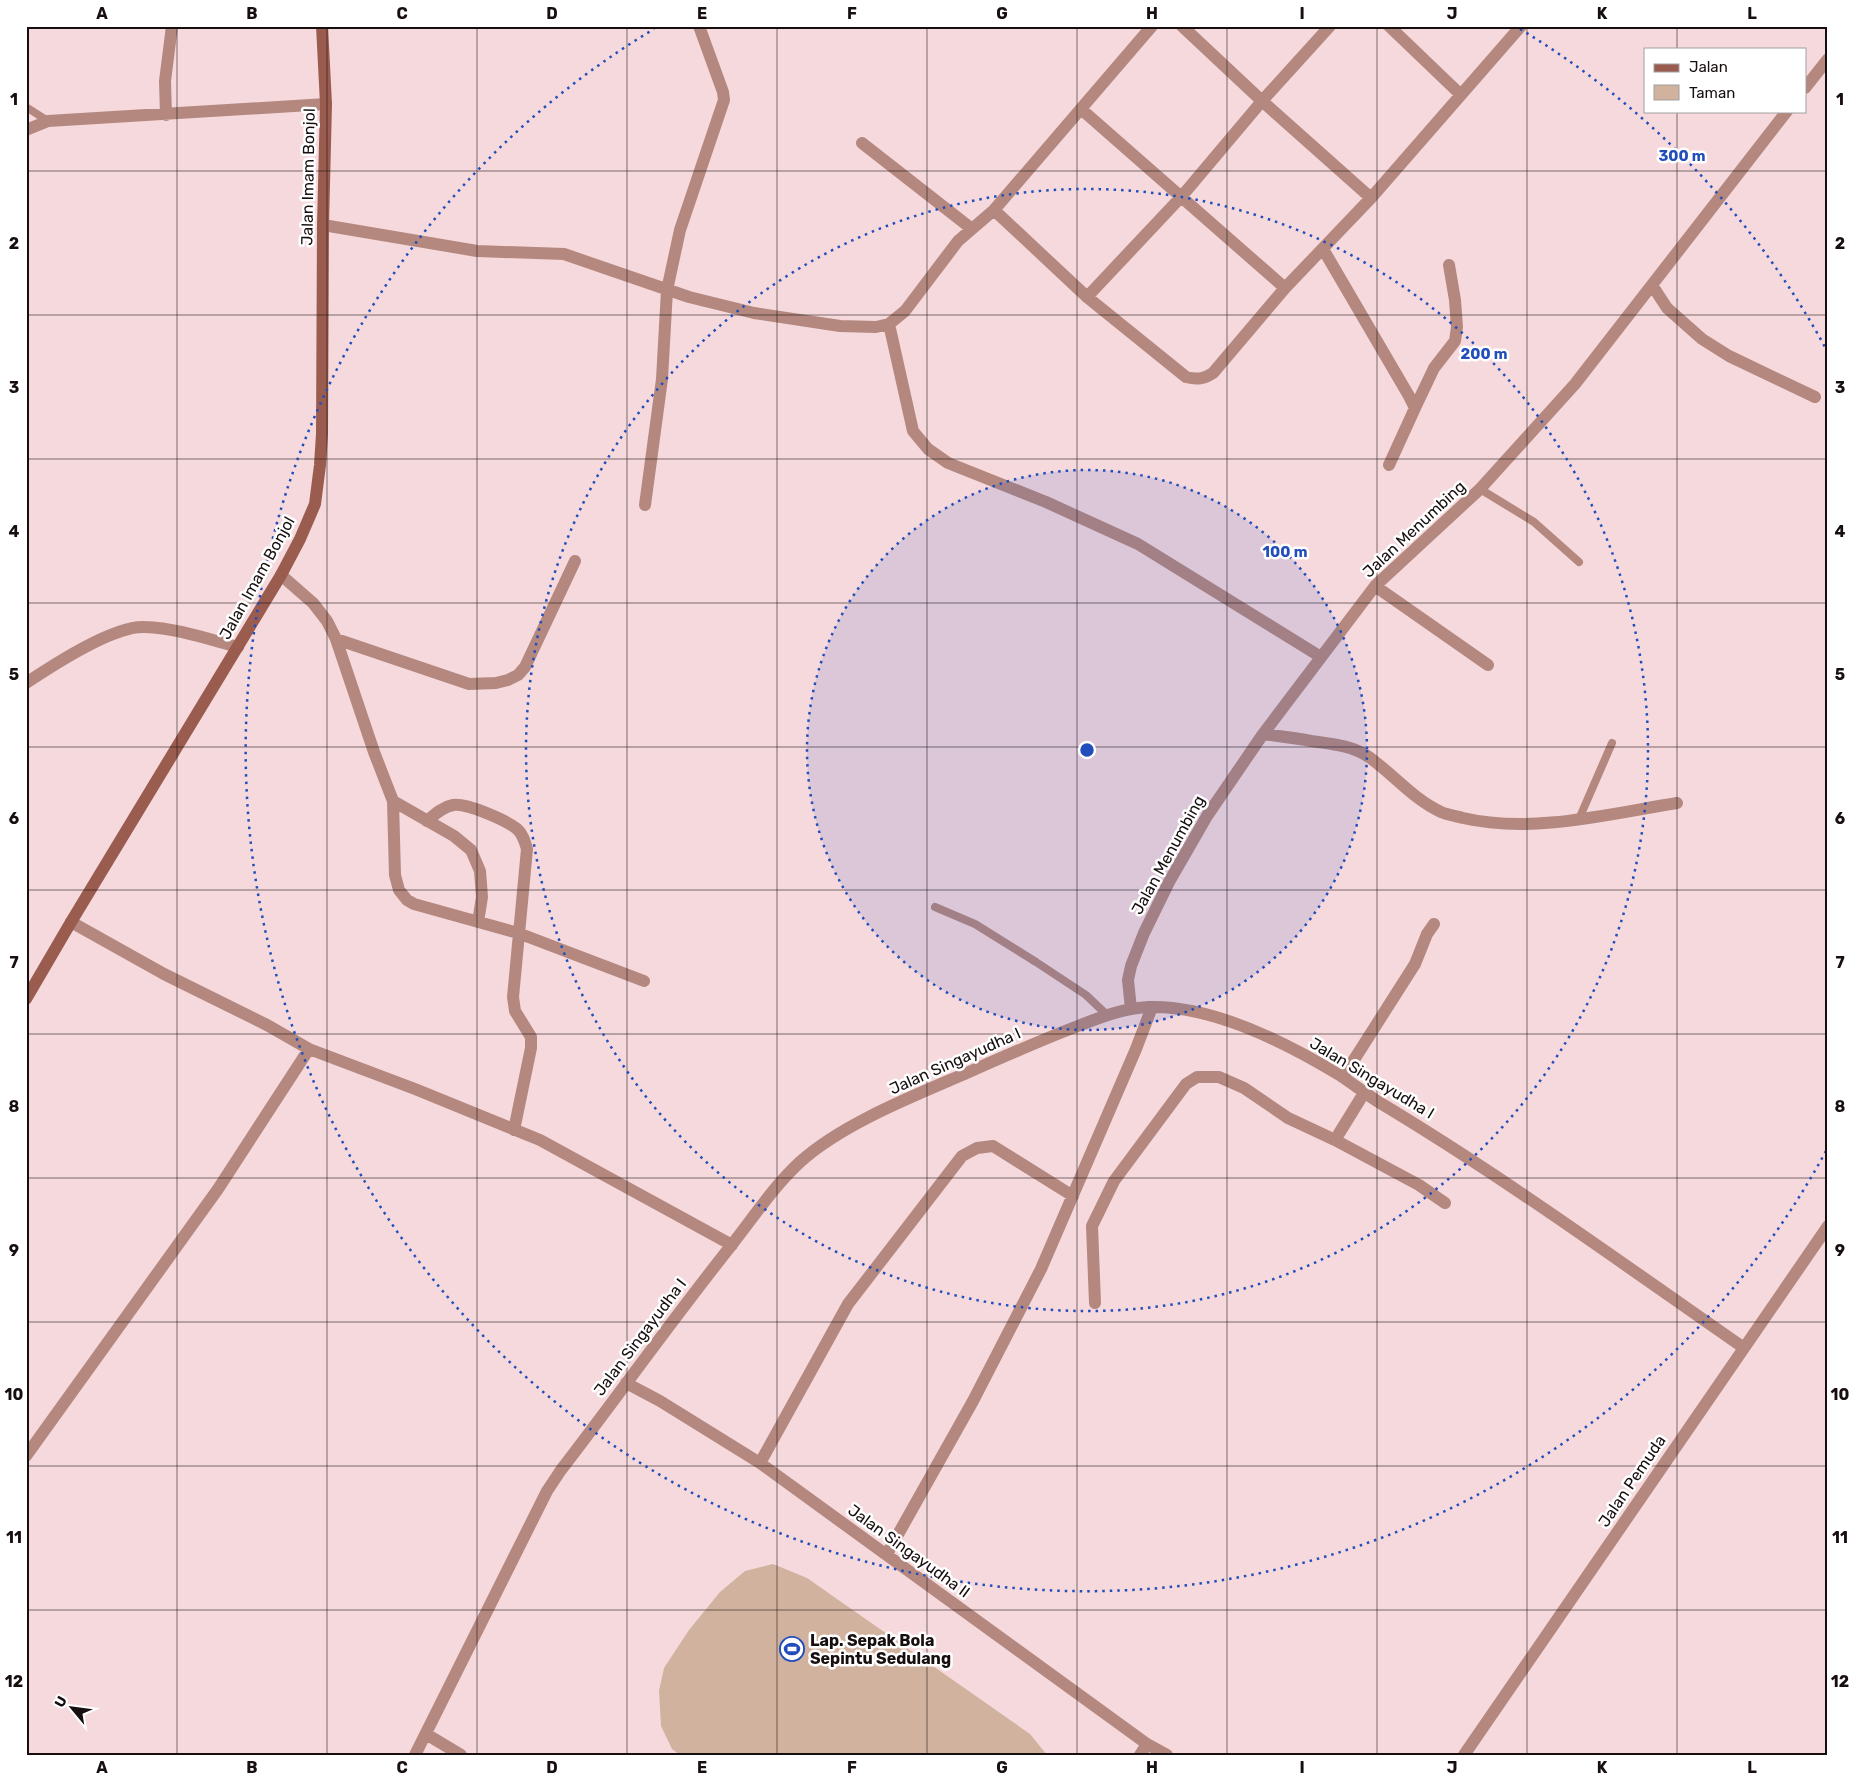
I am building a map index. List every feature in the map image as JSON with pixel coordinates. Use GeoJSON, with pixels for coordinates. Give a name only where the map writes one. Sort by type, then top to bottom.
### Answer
{"type":"FeatureCollection","features":[{"type":"Feature","properties":{"kind":"main road","name":"Jalan Imam Bonjol"},"geometry":{"type":"LineString","coordinates":[[26,999],[70,922],[281,575],[315,504],[322,434],[323,225],[326,104],[322,26]]}},
{"type":"Feature","properties":{"kind":"street"},"geometry":{"type":"LineString","coordinates":[[166,115],[165,81],[172,26]]}},
{"type":"Feature","properties":{"kind":"street"},"geometry":{"type":"LineString","coordinates":[[645,505],[662,379],[667,290],[680,230],[724,100],[723,92],[699,26]]}},
{"type":"Feature","properties":{"kind":"street"},"geometry":{"type":"LineString","coordinates":[[323,225],[477,251],[564,254],[688,297],[745,310],[840,326],[876,327],[889,324],[905,311],[958,241],[994,210],[1152,26]]}},
{"type":"Feature","properties":{"kind":"street"},"geometry":{"type":"LineString","coordinates":[[1182,26],[1262,101],[1371,198]]}},
{"type":"Feature","properties":{"kind":"street"},"geometry":{"type":"LineString","coordinates":[[1087,297],[1182,196],[1262,101],[1330,26]]}},
{"type":"Feature","properties":{"kind":"street"},"geometry":{"type":"LineString","coordinates":[[1389,26],[1462,95]]}},
{"type":"Feature","properties":{"kind":"street"},"geometry":{"type":"LineString","coordinates":[[994,210],[1087,297],[1186,377],[1204,379],[1213,373],[1285,288],[1371,198],[1521,26]]}},
{"type":"Feature","properties":{"kind":"street"},"geometry":{"type":"LineString","coordinates":[[1806,87],[1828,59]]}},
{"type":"Feature","properties":{"kind":"street"},"geometry":{"type":"LineString","coordinates":[[26,130],[48,121],[326,104]]}},
{"type":"Feature","properties":{"kind":"street"},"geometry":{"type":"LineString","coordinates":[[1081,109],[1285,288]]}},
{"type":"Feature","properties":{"kind":"street","name":"Jalan Menumbing"},"geometry":{"type":"LineString","coordinates":[[1131,1008],[1128,980],[1131,966],[1144,933],[1169,882],[1207,816],[1263,734],[1375,586],[1480,490],[1575,384],[1787,112]]}},
{"type":"Feature","properties":{"kind":"street"},"geometry":{"type":"LineString","coordinates":[[862,143],[972,229]]}},
{"type":"Feature","properties":{"kind":"street"},"geometry":{"type":"LineString","coordinates":[[1323,249],[1415,408]]}},
{"type":"Feature","properties":{"kind":"street"},"geometry":{"type":"LineString","coordinates":[[1389,465],[1434,368],[1456,341],[1456,300],[1448,266]]}},
{"type":"Feature","properties":{"kind":"street"},"geometry":{"type":"LineString","coordinates":[[1652,285],[1667,308],[1702,339],[1729,356],[1815,397]]}},
{"type":"Feature","properties":{"kind":"street"},"geometry":{"type":"LineString","coordinates":[[889,324],[913,431],[928,449],[948,463],[1046,502],[1138,544],[1321,657]]}},
{"type":"Feature","properties":{"kind":"street"},"geometry":{"type":"LineString","coordinates":[[336,639],[468,684],[496,683],[508,680],[518,675],[526,667],[575,561]]}},
{"type":"Feature","properties":{"kind":"street"},"geometry":{"type":"LineString","coordinates":[[281,575],[313,603],[327,621],[336,639],[374,752],[393,800],[395,875],[398,890],[407,900],[414,904],[518,934],[644,981]]}},
{"type":"Feature","properties":{"kind":"street"},"geometry":{"type":"LineString","coordinates":[[1375,586],[1488,665]]}},
{"type":"Feature","properties":{"kind":"street"},"geometry":{"type":"LineString","coordinates":[[26,684],[44,671],[105,637],[126,628],[144,626],[171,630],[238,647]]}},
{"type":"Feature","properties":{"kind":"street"},"geometry":{"type":"LineString","coordinates":[[1263,734],[1334,743],[1350,748],[1367,756],[1390,772],[1421,801],[1443,813],[1481,822],[1516,825],[1579,819],[1677,803]]}},
{"type":"Feature","properties":{"kind":"street"},"geometry":{"type":"LineString","coordinates":[[393,800],[454,836],[471,850],[480,871],[482,897],[478,922]]}},
{"type":"Feature","properties":{"kind":"street"},"geometry":{"type":"LineString","coordinates":[[427,821],[441,809],[453,805],[490,814],[518,830],[524,838],[527,850],[513,997],[515,1011],[531,1037],[531,1048],[514,1130]]}},
{"type":"Feature","properties":{"kind":"street"},"geometry":{"type":"LineString","coordinates":[[70,922],[164,974],[267,1025],[309,1049],[415,1089],[540,1140],[732,1245]]}},
{"type":"Feature","properties":{"kind":"street"},"geometry":{"type":"LineString","coordinates":[[1343,1077],[1415,964],[1427,934],[1434,924]]}},
{"type":"Feature","properties":{"kind":"street"},"geometry":{"type":"LineString","coordinates":[[887,1554],[978,1392],[1041,1269],[1152,1007]]}},
{"type":"Feature","properties":{"kind":"street","name":"Jalan Singayudha I"},"geometry":{"type":"LineString","coordinates":[[415,1755],[547,1491],[560,1470],[773,1190],[800,1162],[827,1141],[872,1116],[1043,1039],[1108,1015],[1131,1008],[1179,1008],[1265,1034],[1343,1077],[1364,1093],[1469,1158],[1576,1230],[1744,1348]]}},
{"type":"Feature","properties":{"kind":"street"},"geometry":{"type":"LineString","coordinates":[[26,1456],[218,1190],[309,1049]]}},
{"type":"Feature","properties":{"kind":"street"},"geometry":{"type":"LineString","coordinates":[[1095,1303],[1092,1226],[1114,1181],[1186,1084],[1197,1078],[1219,1077],[1244,1088],[1288,1118],[1336,1140],[1419,1185],[1445,1203]]}},
{"type":"Feature","properties":{"kind":"street"},"geometry":{"type":"LineString","coordinates":[[1336,1140],[1364,1093]]}},
{"type":"Feature","properties":{"kind":"street"},"geometry":{"type":"LineString","coordinates":[[760,1463],[848,1304],[962,1156],[977,1148],[993,1146],[1073,1196]]}},
{"type":"Feature","properties":{"kind":"street","name":"Jalan Pemuda"},"geometry":{"type":"LineString","coordinates":[[1464,1755],[1828,1226]]}},
{"type":"Feature","properties":{"kind":"street","name":"Jalan Singayudha II"},"geometry":{"type":"LineString","coordinates":[[626,1383],[660,1401],[760,1463],[887,1554],[1144,1749],[1167,1755]]}},
{"type":"Feature","properties":{"kind":"street"},"geometry":{"type":"LineString","coordinates":[[426,1734],[461,1755]]}},
{"type":"Feature","properties":{"kind":"lane"},"geometry":{"type":"LineString","coordinates":[[26,107],[48,121]]}},
{"type":"Feature","properties":{"kind":"lane"},"geometry":{"type":"LineString","coordinates":[[1480,490],[1534,522],[1579,562]]}},
{"type":"Feature","properties":{"kind":"lane"},"geometry":{"type":"LineString","coordinates":[[1579,819],[1612,743]]}},
{"type":"Feature","properties":{"kind":"lane"},"geometry":{"type":"LineString","coordinates":[[935,907],[975,924],[1036,962],[1086,995],[1108,1015]]}},
{"type":"Feature","properties":{"kind":"green space","name":"Lap. Sepak Bola Sepintu Sedulang"},"geometry":{"type":"Polygon","coordinates":[[[773,1564],[807,1578],[1030,1734],[1047,1755],[680,1755],[672,1749],[661,1726],[659,1691],[664,1668],[689,1630],[720,1592],[745,1571],[773,1564]]]}},
{"type":"Feature","properties":{"kind":"place","name":"Lap. Sepak Bola Sepintu Sedulang"},"geometry":{"type":"Point","coordinates":[792,1649]}}]}
